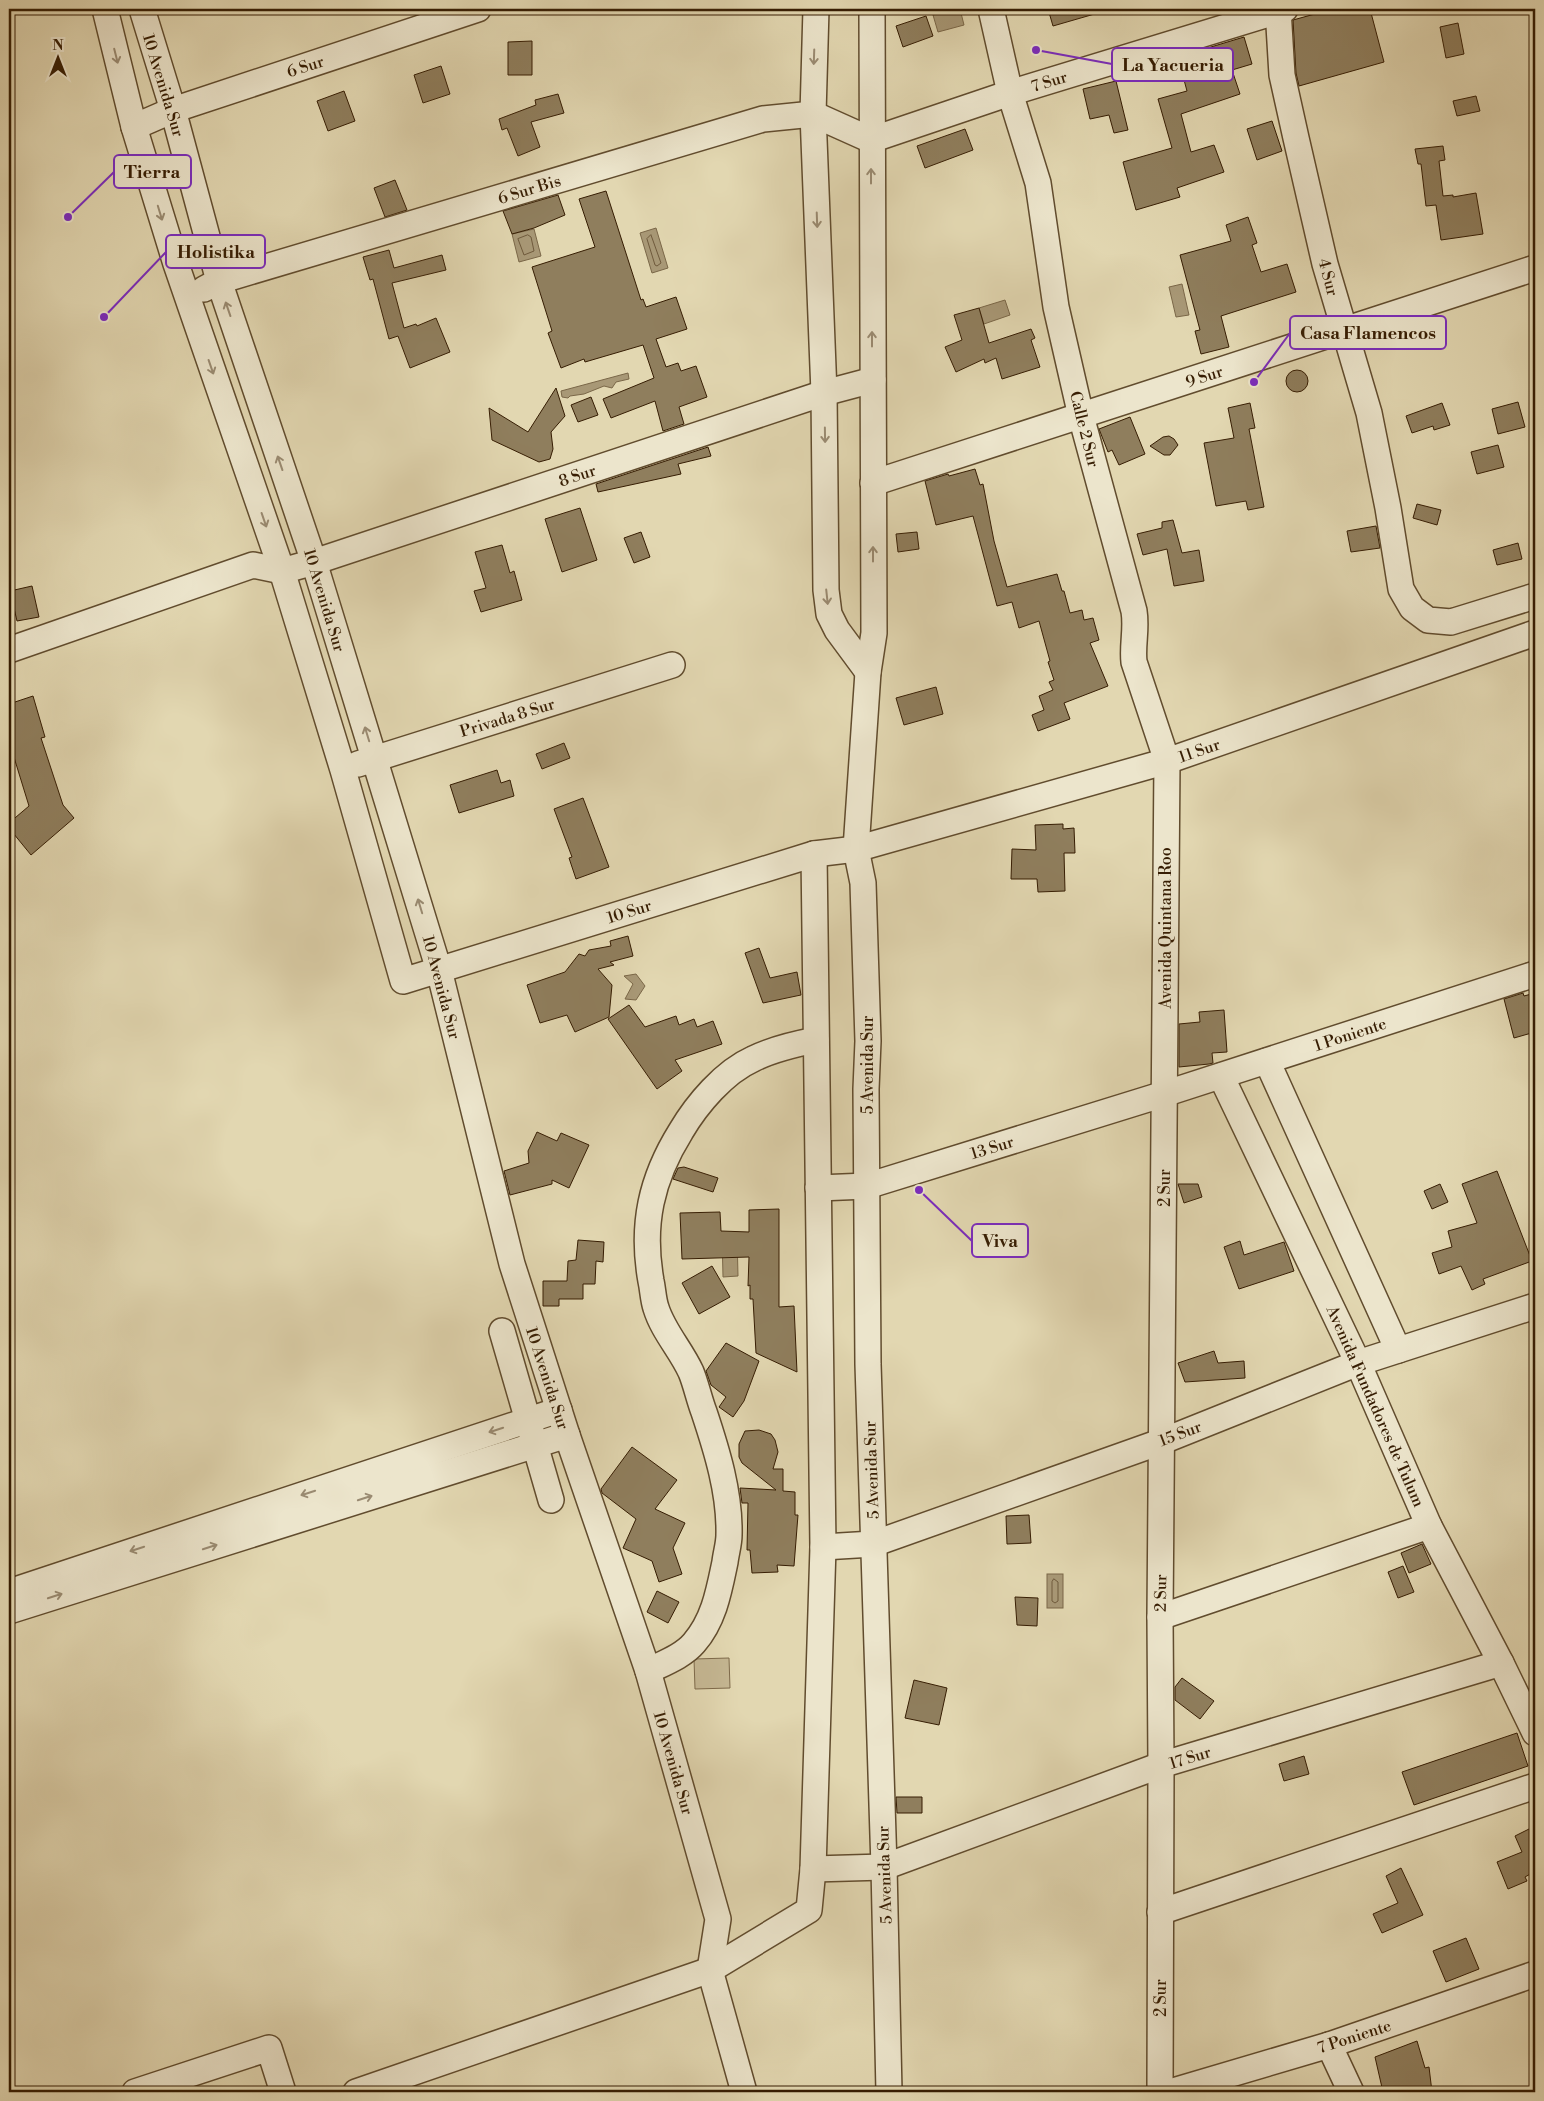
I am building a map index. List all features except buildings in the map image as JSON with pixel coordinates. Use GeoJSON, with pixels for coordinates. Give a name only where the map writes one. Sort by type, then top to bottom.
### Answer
{"type":"FeatureCollection","features":[{"type":"Feature","properties":{"kind":"street"},"geometry":{"type":"LineString","coordinates":[[105,9],[134,127],[176,264],[282,571],[343,770]]}},
{"type":"Feature","properties":{"kind":"street","name":"10 Avenida Sur"},"geometry":{"type":"LineString","coordinates":[[142,9],[173,110],[219,282],[314,562],[439,970],[512,1264],[567,1435],[648,1671],[718,1919],[710,1970]]}},
{"type":"Feature","properties":{"kind":"street","name":"6 Sur"},"geometry":{"type":"LineString","coordinates":[[134,127],[173,110],[478,9]]}},
{"type":"Feature","properties":{"kind":"street"},"geometry":{"type":"LineString","coordinates":[[816,9],[813,114],[824,393],[826,590],[829,614],[837,630],[868,672]]}},
{"type":"Feature","properties":{"kind":"street","name":"5 Avenida Sur"},"geometry":{"type":"LineString","coordinates":[[872,9],[874,633],[868,672],[856,849],[864,893],[868,1042],[866,1089],[868,1364],[889,2092]]}},
{"type":"Feature","properties":{"kind":"street","name":"Calle 2 Sur"},"geometry":{"type":"LineString","coordinates":[[991,9],[1010,93],[1038,183],[1051,282],[1081,416],[1134,611],[1136,625],[1133,650],[1134,662],[1166,762]]}},
{"type":"Feature","properties":{"kind":"street","name":"7 Sur"},"geometry":{"type":"LineString","coordinates":[[871,140],[1010,93],[1280,10]]}},
{"type":"Feature","properties":{"kind":"street","name":"4 Sur"},"geometry":{"type":"LineString","coordinates":[[1280,10],[1282,75],[1325,264],[1343,331],[1369,413],[1388,508],[1401,589],[1412,608],[1428,620],[1451,622],[1535,596]]}},
{"type":"Feature","properties":{"kind":"street","name":"6 Sur Bis"},"geometry":{"type":"LineString","coordinates":[[188,297],[219,282],[763,119],[813,114],[871,140]]}},
{"type":"Feature","properties":{"kind":"street","name":"9 Sur"},"geometry":{"type":"LineString","coordinates":[[873,483],[1535,268]]}},
{"type":"Feature","properties":{"kind":"street","name":"8 Sur"},"geometry":{"type":"LineString","coordinates":[[282,571],[824,393],[872,380]]}},
{"type":"Feature","properties":{"kind":"street"},"geometry":{"type":"LineString","coordinates":[[9,650],[253,565],[282,571]]}},
{"type":"Feature","properties":{"kind":"street","name":"11 Sur"},"geometry":{"type":"LineString","coordinates":[[856,849],[1166,762],[1535,633]]}},
{"type":"Feature","properties":{"kind":"street","name":"Privada 8 Sur"},"geometry":{"type":"LineString","coordinates":[[343,770],[374,758],[672,666]]}},
{"type":"Feature","properties":{"kind":"street","name":"Avenida Quintana Roo"},"geometry":{"type":"LineString","coordinates":[[1164,1094],[1166,762]]}},
{"type":"Feature","properties":{"kind":"street","name":"10 Sur"},"geometry":{"type":"LineString","coordinates":[[343,770],[403,981],[814,854],[856,849]]}},
{"type":"Feature","properties":{"kind":"street"},"geometry":{"type":"LineString","coordinates":[[356,2092],[710,1970],[810,1910],[813,1870],[822,1547],[814,854]]}},
{"type":"Feature","properties":{"kind":"street","name":"1 Poniente"},"geometry":{"type":"LineString","coordinates":[[1164,1094],[1535,974]]}},
{"type":"Feature","properties":{"kind":"street"},"geometry":{"type":"LineString","coordinates":[[648,1671],[674,1658],[693,1644],[711,1617],[720,1591],[729,1536],[725,1491],[716,1450],[690,1371],[669,1336],[656,1308],[647,1260],[646,1227],[656,1182],[669,1150],[686,1124],[702,1101],[726,1078],[752,1059],[790,1045],[816,1040]]}},
{"type":"Feature","properties":{"kind":"street"},"geometry":{"type":"LineString","coordinates":[[1267,1061],[1398,1350]]}},
{"type":"Feature","properties":{"kind":"street","name":"Avenida Fundadores de Tulum"},"geometry":{"type":"LineString","coordinates":[[1221,1076],[1358,1363],[1429,1526],[1501,1663],[1535,1734]]}},
{"type":"Feature","properties":{"kind":"street","name":"13 Sur"},"geometry":{"type":"LineString","coordinates":[[818,1188],[867,1186],[1164,1094]]}},
{"type":"Feature","properties":{"kind":"street","name":"2 Sur"},"geometry":{"type":"LineString","coordinates":[[1160,2092],[1160,1617],[1163,1440],[1164,1094]]}},
{"type":"Feature","properties":{"kind":"street","name":"15 Sur"},"geometry":{"type":"LineString","coordinates":[[822,1547],[873,1544],[1163,1440],[1358,1363],[1535,1306]]}},
{"type":"Feature","properties":{"kind":"street"},"geometry":{"type":"LineString","coordinates":[[502,1331],[551,1500]]}},
{"type":"Feature","properties":{"kind":"street"},"geometry":{"type":"LineString","coordinates":[[9,1592],[559,1410]]}},
{"type":"Feature","properties":{"kind":"street"},"geometry":{"type":"LineString","coordinates":[[9,1611],[567,1435]]}},
{"type":"Feature","properties":{"kind":"street"},"geometry":{"type":"LineString","coordinates":[[1160,1617],[1429,1526]]}},
{"type":"Feature","properties":{"kind":"street","name":"17 Sur"},"geometry":{"type":"LineString","coordinates":[[813,1870],[884,1867],[1161,1766],[1501,1663]]}},
{"type":"Feature","properties":{"kind":"street"},"geometry":{"type":"LineString","coordinates":[[1160,1912],[1535,1786]]}},
{"type":"Feature","properties":{"kind":"street"},"geometry":{"type":"LineString","coordinates":[[710,1970],[744,2092]]}},
{"type":"Feature","properties":{"kind":"street","name":"7 Poniente"},"geometry":{"type":"LineString","coordinates":[[1170,2092],[1329,2045],[1535,1974]]}},
{"type":"Feature","properties":{"kind":"street"},"geometry":{"type":"LineString","coordinates":[[1329,2045],[1351,2092]]}},
{"type":"Feature","properties":{"kind":"street"},"geometry":{"type":"LineString","coordinates":[[135,2092],[269,2048],[283,2092]]}},
{"type":"Feature","properties":{"kind":"shaded area"},"geometry":{"type":"Polygon","coordinates":[[[729,1658],[730,1688],[695,1689],[694,1659],[729,1658]]]}},
{"type":"Feature","properties":{"kind":"water"},"geometry":{"type":"Polygon","coordinates":[[[960,9],[964,25],[938,32],[933,15],[960,9]]]}},
{"type":"Feature","properties":{"kind":"water"},"geometry":{"type":"Polygon","coordinates":[[[656,228],[668,268],[652,273],[640,233],[656,228]]]}},
{"type":"Feature","properties":{"kind":"water"},"geometry":{"type":"Polygon","coordinates":[[[534,229],[541,256],[519,262],[512,234],[534,229]]]}},
{"type":"Feature","properties":{"kind":"water"},"geometry":{"type":"Polygon","coordinates":[[[1182,284],[1189,315],[1176,317],[1169,287],[1182,284]]]}},
{"type":"Feature","properties":{"kind":"water"},"geometry":{"type":"Polygon","coordinates":[[[1005,300],[1010,315],[984,324],[979,308],[1005,300]]]}},
{"type":"Feature","properties":{"kind":"water"},"geometry":{"type":"Polygon","coordinates":[[[628,373],[629,379],[616,382],[612,388],[604,386],[584,394],[568,398],[562,397],[561,391],[628,373]]]}},
{"type":"Feature","properties":{"kind":"water"},"geometry":{"type":"Polygon","coordinates":[[[636,974],[645,986],[636,1000],[625,999],[633,984],[624,976],[636,974]]]}},
{"type":"Feature","properties":{"kind":"water"},"geometry":{"type":"Polygon","coordinates":[[[722,1234],[737,1234],[738,1276],[723,1277],[722,1234]]]}},
{"type":"Feature","properties":{"kind":"water"},"geometry":{"type":"Polygon","coordinates":[[[1047,1574],[1063,1574],[1063,1608],[1047,1608],[1047,1574]]]}},
{"type":"Feature","properties":{"kind":"place","name":"La Yacueria"},"geometry":{"type":"Point","coordinates":[1036,50]}},
{"type":"Feature","properties":{"kind":"place","name":"Tierra"},"geometry":{"type":"Point","coordinates":[68,217]}},
{"type":"Feature","properties":{"kind":"place","name":"Holistika"},"geometry":{"type":"Point","coordinates":[104,317]}},
{"type":"Feature","properties":{"kind":"place","name":"Casa Flamencos"},"geometry":{"type":"Point","coordinates":[1254,382]}},
{"type":"Feature","properties":{"kind":"place","name":"Viva"},"geometry":{"type":"Point","coordinates":[919,1190]}}]}
